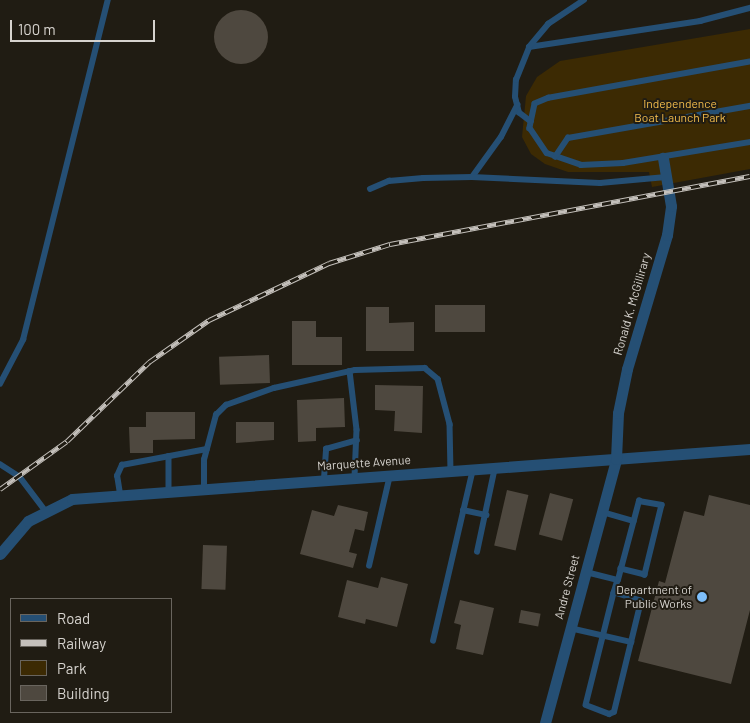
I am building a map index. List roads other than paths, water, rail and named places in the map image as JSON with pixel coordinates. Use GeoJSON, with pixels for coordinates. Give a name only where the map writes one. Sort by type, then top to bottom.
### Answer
{"type":"FeatureCollection","features":[{"type":"Feature","properties":{"kind":"street","name":"Ronald K. McGillirary"},"geometry":{"type":"LineString","coordinates":[[616,458],[618,413],[627,369],[670,220],[671,206],[663,158]]}},
{"type":"Feature","properties":{"kind":"street","name":"Marquette Avenue"},"geometry":{"type":"LineString","coordinates":[[0,554],[28,521],[45,510],[72,499],[169,490],[750,449]]}},
{"type":"Feature","properties":{"kind":"street","name":"Andre Street"},"geometry":{"type":"LineString","coordinates":[[545,723],[616,458]]}},
{"type":"Feature","properties":{"kind":"lane"},"geometry":{"type":"LineString","coordinates":[[0,384],[23,340],[108,0]]}},
{"type":"Feature","properties":{"kind":"lane"},"geometry":{"type":"LineString","coordinates":[[531,122],[520,114],[517,105],[516,80],[529,47],[548,24],[584,0]]}},
{"type":"Feature","properties":{"kind":"lane"},"geometry":{"type":"LineString","coordinates":[[529,47],[700,21],[750,8]]}},
{"type":"Feature","properties":{"kind":"lane"},"geometry":{"type":"LineString","coordinates":[[750,62],[548,98],[535,104],[531,122],[536,140],[555,157],[581,165],[602,166],[663,158],[750,142]]}},
{"type":"Feature","properties":{"kind":"lane"},"geometry":{"type":"LineString","coordinates":[[472,177],[501,137],[517,105]]}},
{"type":"Feature","properties":{"kind":"lane"},"geometry":{"type":"LineString","coordinates":[[555,157],[568,138],[750,106]]}},
{"type":"Feature","properties":{"kind":"lane"},"geometry":{"type":"LineString","coordinates":[[370,189],[390,180],[472,177],[600,183],[666,176]]}},
{"type":"Feature","properties":{"kind":"lane"},"geometry":{"type":"LineString","coordinates":[[204,488],[207,449],[216,415],[226,405],[274,388],[350,372],[425,368],[438,380],[450,424],[451,470]]}},
{"type":"Feature","properties":{"kind":"lane"},"geometry":{"type":"LineString","coordinates":[[350,372],[357,440],[355,477]]}},
{"type":"Feature","properties":{"kind":"lane"},"geometry":{"type":"LineString","coordinates":[[324,479],[326,449],[357,440]]}},
{"type":"Feature","properties":{"kind":"lane"},"geometry":{"type":"LineString","coordinates":[[120,494],[117,476],[122,465],[207,449]]}},
{"type":"Feature","properties":{"kind":"lane"},"geometry":{"type":"LineString","coordinates":[[169,456],[169,490]]}},
{"type":"Feature","properties":{"kind":"lane"},"geometry":{"type":"LineString","coordinates":[[0,464],[20,477],[45,510]]}},
{"type":"Feature","properties":{"kind":"lane"},"geometry":{"type":"LineString","coordinates":[[477,552],[495,467]]}},
{"type":"Feature","properties":{"kind":"lane"},"geometry":{"type":"LineString","coordinates":[[434,641],[473,469]]}},
{"type":"Feature","properties":{"kind":"lane"},"geometry":{"type":"LineString","coordinates":[[368,566],[390,475]]}},
{"type":"Feature","properties":{"kind":"lane"},"geometry":{"type":"LineString","coordinates":[[614,593],[641,601],[614,712],[609,714],[586,705],[614,593],[639,501],[662,505],[645,575],[621,570]]}},
{"type":"Feature","properties":{"kind":"lane"},"geometry":{"type":"LineString","coordinates":[[464,510],[486,515]]}},
{"type":"Feature","properties":{"kind":"lane"},"geometry":{"type":"LineString","coordinates":[[602,512],[634,521]]}},
{"type":"Feature","properties":{"kind":"lane"},"geometry":{"type":"LineString","coordinates":[[586,572],[618,580]]}},
{"type":"Feature","properties":{"kind":"lane"},"geometry":{"type":"LineString","coordinates":[[570,628],[631,642]]}},
{"type":"Feature","properties":{"kind":"railway"},"geometry":{"type":"LineString","coordinates":[[0,489],[67,441],[149,362],[209,320],[329,263],[390,244],[750,176]]}},
{"type":"Feature","properties":{"kind":"place","name":"Department of Public Works"},"geometry":{"type":"Point","coordinates":[702,597]}},
{"type":"Feature","properties":{"kind":"park label","name":"Independence Boat Launch Park"},"geometry":{"type":"Point","coordinates":[680,111]}}]}
